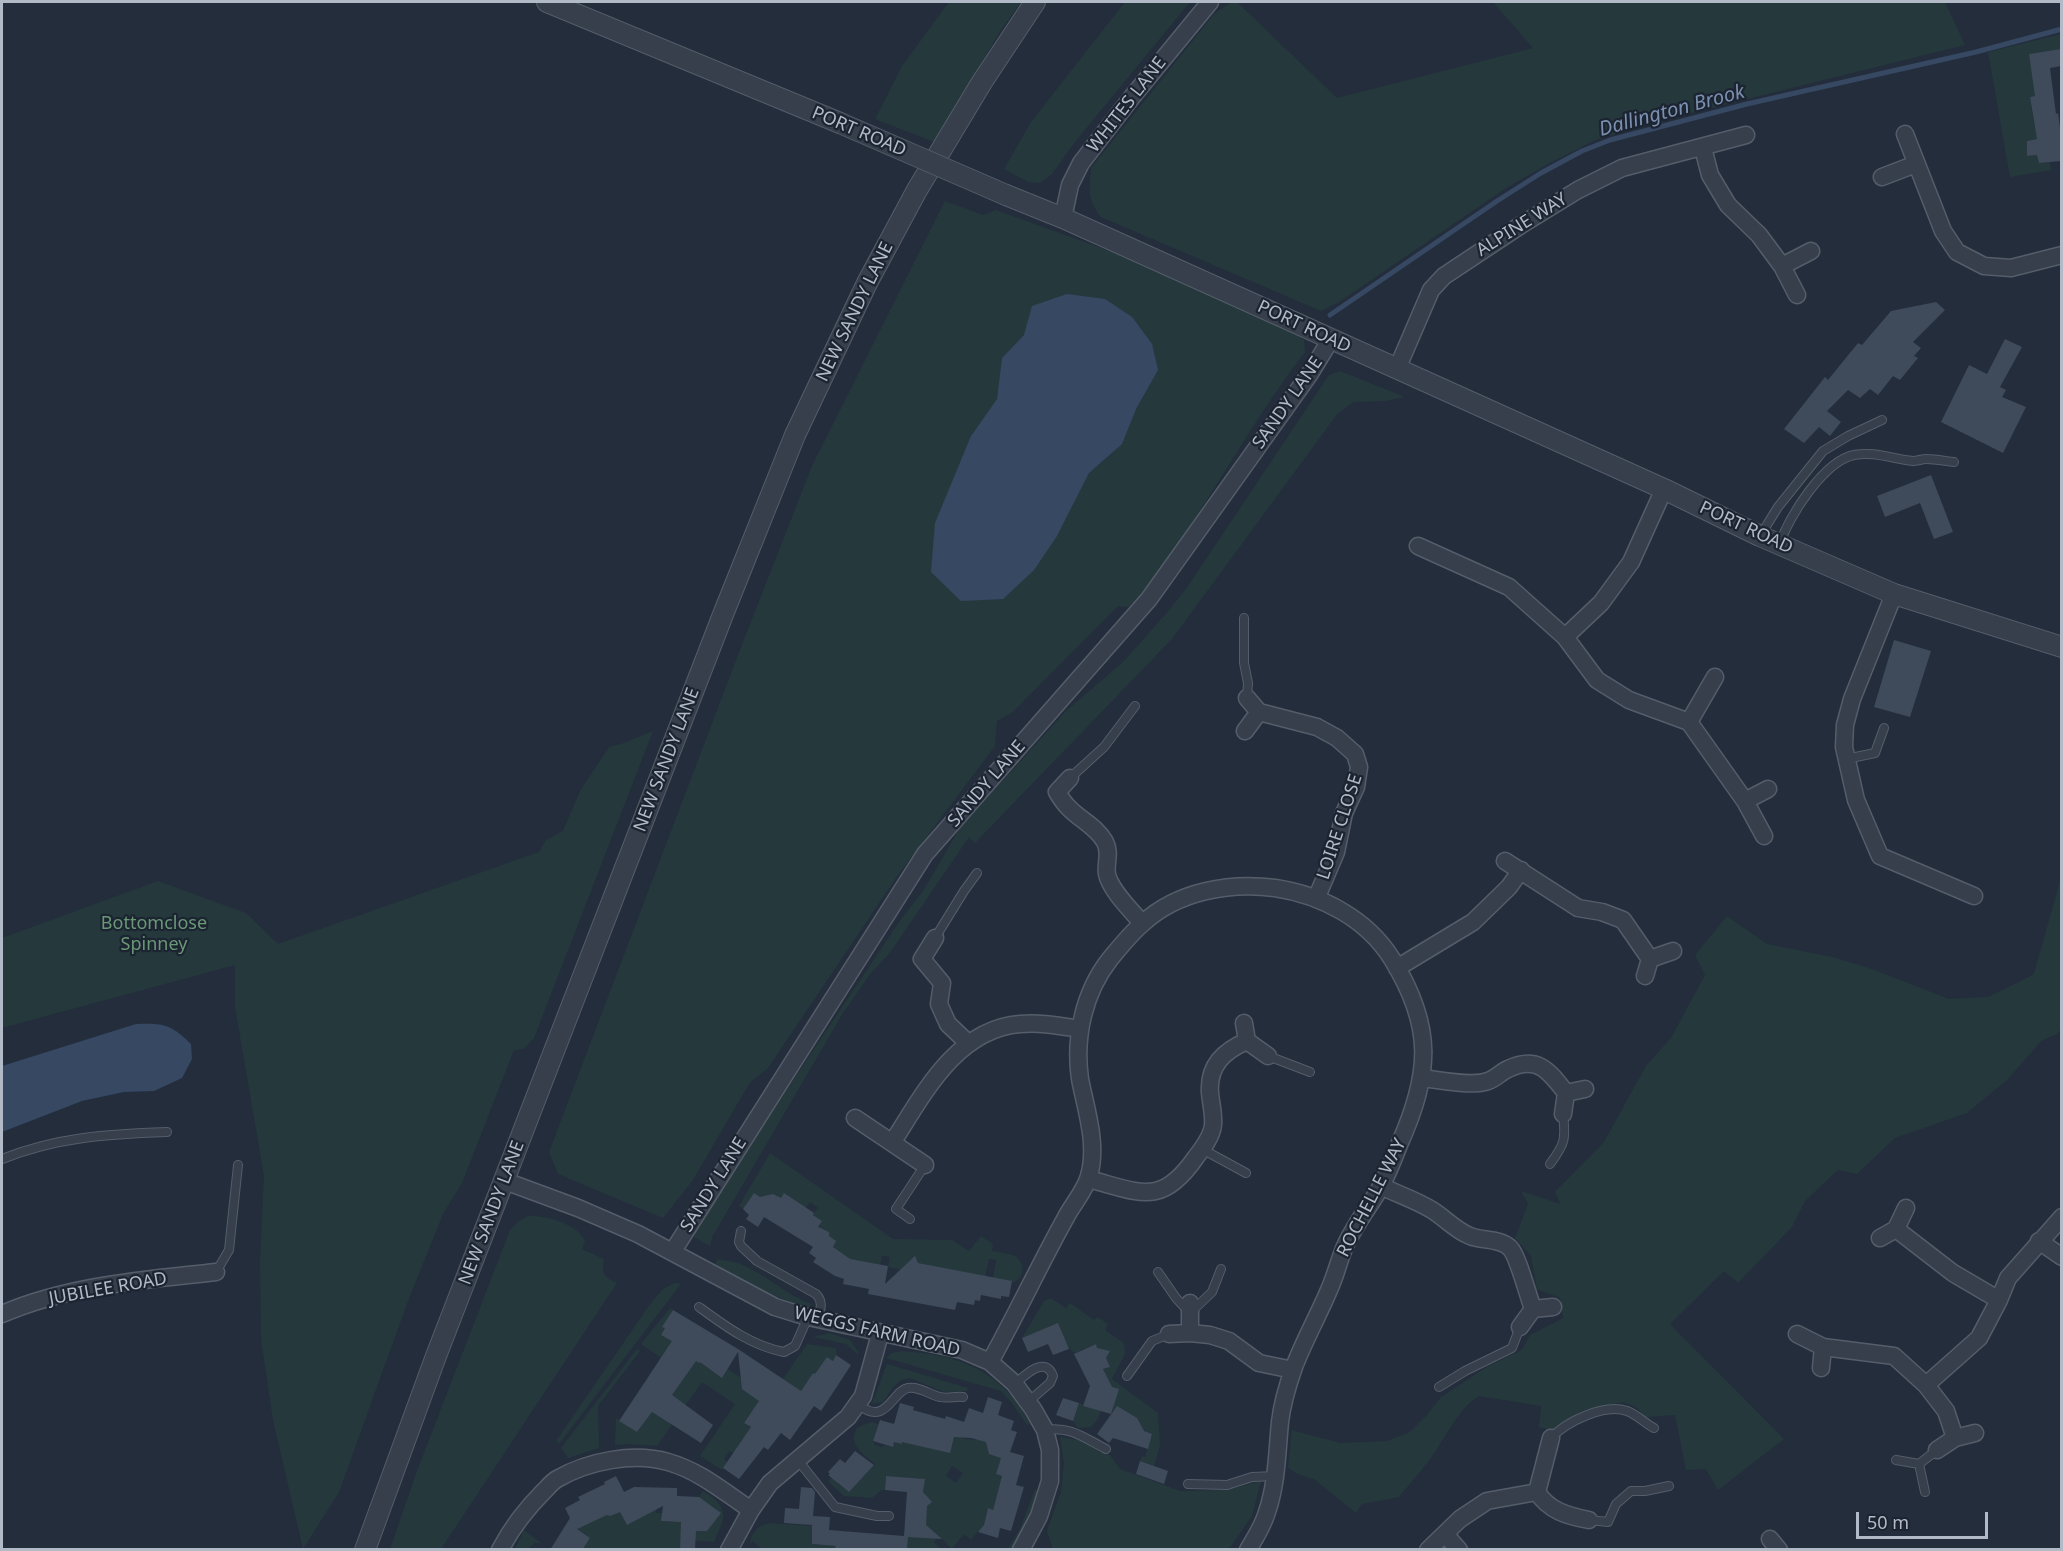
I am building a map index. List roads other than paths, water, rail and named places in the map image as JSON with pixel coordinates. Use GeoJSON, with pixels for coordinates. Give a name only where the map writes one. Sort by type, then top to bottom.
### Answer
{"type":"FeatureCollection","features":[{"type":"Feature","properties":{"kind":"street","name":"PORT ROAD"},"geometry":{"type":"LineString","coordinates":[[547,2],[1063,218],[1664,489],[1779,545],[1894,594],[2061,647]]}},
{"type":"Feature","properties":{"kind":"street","name":"NEW SANDY LANE"},"geometry":{"type":"LineString","coordinates":[[365,1550],[436,1356],[795,435],[867,283],[917,190],[982,82],[1035,2]]}},
{"type":"Feature","properties":{"kind":"street","name":"WHITES LANE"},"geometry":{"type":"LineString","coordinates":[[1063,218],[1070,185],[1081,163],[1210,2]]}},
{"type":"Feature","properties":{"kind":"street"},"geometry":{"type":"LineString","coordinates":[[1905,134],[1943,231],[1957,252],[1984,266],[2011,268],[2061,255]]}},
{"type":"Feature","properties":{"kind":"street","name":"ALPINE WAY"},"geometry":{"type":"LineString","coordinates":[[1397,369],[1431,290],[1444,276],[1578,190],[1622,168],[1746,135]]}},
{"type":"Feature","properties":{"kind":"street"},"geometry":{"type":"LineString","coordinates":[[1703,148],[1710,175],[1728,205],[1759,235],[1782,266],[1797,295]]}},
{"type":"Feature","properties":{"kind":"street"},"geometry":{"type":"LineString","coordinates":[[1882,177],[1916,164]]}},
{"type":"Feature","properties":{"kind":"street"},"geometry":{"type":"LineString","coordinates":[[1782,266],[1811,251]]}},
{"type":"Feature","properties":{"kind":"street","name":"SANDY LANE"},"geometry":{"type":"LineString","coordinates":[[673,1251],[925,854],[1149,599],[1309,375],[1328,337]]}},
{"type":"Feature","properties":{"kind":"street"},"geometry":{"type":"LineString","coordinates":[[1565,637],[1601,603],[1631,562],[1664,489]]}},
{"type":"Feature","properties":{"kind":"street"},"geometry":{"type":"LineString","coordinates":[[1418,546],[1509,586],[1565,637],[1597,680],[1629,700],[1689,722],[1744,801],[1764,836]]}},
{"type":"Feature","properties":{"kind":"street"},"geometry":{"type":"LineString","coordinates":[[1894,594],[1852,699],[1845,725],[1844,747],[1856,800],[1880,856],[1974,896]]}},
{"type":"Feature","properties":{"kind":"street"},"geometry":{"type":"LineString","coordinates":[[1689,722],[1715,677]]}},
{"type":"Feature","properties":{"kind":"street"},"geometry":{"type":"LineString","coordinates":[[1245,731],[1259,712],[1247,698]]}},
{"type":"Feature","properties":{"kind":"street","name":"LOIRE CLOSE"},"geometry":{"type":"LineString","coordinates":[[1259,712],[1317,727],[1337,738],[1355,754],[1359,767],[1356,787],[1344,813],[1336,852],[1316,899]]}},
{"type":"Feature","properties":{"kind":"street"},"geometry":{"type":"LineString","coordinates":[[1070,778],[1057,792],[1068,807],[1092,825],[1107,845],[1106,872],[1109,882],[1142,923]]}},
{"type":"Feature","properties":{"kind":"street"},"geometry":{"type":"LineString","coordinates":[[1744,801],[1768,789]]}},
{"type":"Feature","properties":{"kind":"street"},"geometry":{"type":"LineString","coordinates":[[1505,861],[1578,908],[1602,912],[1623,920],[1650,958]]}},
{"type":"Feature","properties":{"kind":"street"},"geometry":{"type":"LineString","coordinates":[[1397,968],[1473,922],[1509,887],[1521,870]]}},
{"type":"Feature","properties":{"kind":"street","name":"ROCHELLE WAY"},"geometry":{"type":"LineString","coordinates":[[990,1362],[1065,1217],[1088,1179],[1092,1159],[1092,1140],[1080,1076],[1080,1029],[1095,981],[1110,959],[1142,923],[1163,908],[1223,887],[1254,886],[1285,890],[1316,899],[1345,912],[1364,925],[1388,953],[1418,1011],[1424,1055],[1422,1078],[1416,1104],[1381,1186],[1346,1245],[1331,1286],[1293,1370],[1281,1418],[1275,1476],[1266,1516],[1248,1550]]}},
{"type":"Feature","properties":{"kind":"street"},"geometry":{"type":"LineString","coordinates":[[935,938],[922,958],[942,983],[939,1004],[948,1024],[968,1043]]}},
{"type":"Feature","properties":{"kind":"street"},"geometry":{"type":"LineString","coordinates":[[1650,958],[1673,951]]}},
{"type":"Feature","properties":{"kind":"street"},"geometry":{"type":"LineString","coordinates":[[1645,976],[1650,958]]}},
{"type":"Feature","properties":{"kind":"street"},"geometry":{"type":"LineString","coordinates":[[1244,1023],[1247,1041],[1268,1056]]}},
{"type":"Feature","properties":{"kind":"street"},"geometry":{"type":"LineString","coordinates":[[892,1143],[934,1078],[968,1043],[982,1034],[1018,1024],[1044,1024],[1080,1029]]}},
{"type":"Feature","properties":{"kind":"street"},"geometry":{"type":"LineString","coordinates":[[1088,1179],[1142,1193],[1172,1186],[1184,1175],[1213,1128],[1210,1081],[1213,1069],[1230,1048],[1247,1041]]}},
{"type":"Feature","properties":{"kind":"street"},"geometry":{"type":"LineString","coordinates":[[1422,1078],[1469,1082],[1488,1081],[1520,1064],[1535,1065],[1548,1070],[1566,1093],[1563,1114]]}},
{"type":"Feature","properties":{"kind":"street"},"geometry":{"type":"LineString","coordinates":[[1566,1093],[1585,1089]]}},
{"type":"Feature","properties":{"kind":"street"},"geometry":{"type":"LineString","coordinates":[[855,1118],[926,1165]]}},
{"type":"Feature","properties":{"kind":"street","name":"WEGGS FARM ROAD"},"geometry":{"type":"LineString","coordinates":[[505,1181],[612,1222],[673,1251],[775,1307],[880,1334],[962,1350],[990,1362],[1015,1384],[1028,1402],[1045,1430],[1050,1450],[1050,1481],[1039,1516],[1024,1549]]}},
{"type":"Feature","properties":{"kind":"street"},"geometry":{"type":"LineString","coordinates":[[1381,1186],[1432,1210],[1453,1227],[1471,1236],[1494,1241],[1510,1248],[1519,1263],[1533,1309]]}},
{"type":"Feature","properties":{"kind":"street"},"geometry":{"type":"LineString","coordinates":[[1880,1238],[1896,1229],[1906,1208]]}},
{"type":"Feature","properties":{"kind":"street"},"geometry":{"type":"LineString","coordinates":[[1926,1385],[1979,1338],[2008,1278],[2061,1217]]}},
{"type":"Feature","properties":{"kind":"street"},"geometry":{"type":"LineString","coordinates":[[1896,1229],[1953,1273],[1999,1300]]}},
{"type":"Feature","properties":{"kind":"street"},"geometry":{"type":"LineString","coordinates":[[2039,1241],[2061,1257]]}},
{"type":"Feature","properties":{"kind":"street","name":"JUBILEE ROAD"},"geometry":{"type":"LineString","coordinates":[[2,1314],[21,1306],[74,1291],[216,1272]]}},
{"type":"Feature","properties":{"kind":"street"},"geometry":{"type":"LineString","coordinates":[[1520,1327],[1533,1309],[1553,1307]]}},
{"type":"Feature","properties":{"kind":"street"},"geometry":{"type":"LineString","coordinates":[[1190,1308],[1190,1333]]}},
{"type":"Feature","properties":{"kind":"street"},"geometry":{"type":"LineString","coordinates":[[729,1550],[751,1510],[770,1483],[848,1417],[858,1404],[863,1396],[880,1334]]}},
{"type":"Feature","properties":{"kind":"street"},"geometry":{"type":"LineString","coordinates":[[1169,1334],[1210,1335],[1229,1341],[1259,1363],[1293,1370]]}},
{"type":"Feature","properties":{"kind":"street"},"geometry":{"type":"LineString","coordinates":[[1797,1334],[1823,1347],[1894,1356],[1926,1385],[1946,1411],[1955,1438]]}},
{"type":"Feature","properties":{"kind":"street"},"geometry":{"type":"LineString","coordinates":[[1821,1368],[1823,1347]]}},
{"type":"Feature","properties":{"kind":"street"},"geometry":{"type":"LineString","coordinates":[[1938,1450],[1955,1438],[1975,1433]]}},
{"type":"Feature","properties":{"kind":"street"},"geometry":{"type":"LineString","coordinates":[[1551,1438],[1537,1492],[1544,1503],[1556,1510],[1571,1517],[1589,1520]]}},
{"type":"Feature","properties":{"kind":"street"},"geometry":{"type":"LineString","coordinates":[[500,1550],[528,1506],[556,1479],[596,1463],[622,1457],[667,1461],[702,1476],[751,1510]]}},
{"type":"Feature","properties":{"kind":"street"},"geometry":{"type":"LineString","coordinates":[[1428,1550],[1460,1519],[1486,1501],[1537,1492]]}},
{"type":"Feature","properties":{"kind":"street"},"geometry":{"type":"LineString","coordinates":[[1445,1534],[1459,1550]]}},
{"type":"Feature","properties":{"kind":"lane"},"geometry":{"type":"LineString","coordinates":[[1760,536],[1778,507],[1823,451],[1882,420]]}},
{"type":"Feature","properties":{"kind":"lane"},"geometry":{"type":"LineString","coordinates":[[1779,545],[1784,529],[1794,511],[1839,460],[1852,455],[1868,454],[1915,461],[1925,459],[1954,462]]}},
{"type":"Feature","properties":{"kind":"lane"},"geometry":{"type":"LineString","coordinates":[[1244,618],[1247,698]]}},
{"type":"Feature","properties":{"kind":"lane"},"geometry":{"type":"LineString","coordinates":[[1070,778],[1104,747],[1135,706]]}},
{"type":"Feature","properties":{"kind":"lane"},"geometry":{"type":"LineString","coordinates":[[1846,759],[1875,753],[1884,728]]}},
{"type":"Feature","properties":{"kind":"lane"},"geometry":{"type":"LineString","coordinates":[[935,938],[976,873]]}},
{"type":"Feature","properties":{"kind":"lane"},"geometry":{"type":"LineString","coordinates":[[1268,1056],[1310,1072]]}},
{"type":"Feature","properties":{"kind":"lane"},"geometry":{"type":"LineString","coordinates":[[1550,1164],[1564,1146],[1563,1114]]}},
{"type":"Feature","properties":{"kind":"lane"},"geometry":{"type":"LineString","coordinates":[[2,1158],[28,1148],[60,1140],[113,1134],[167,1132]]}},
{"type":"Feature","properties":{"kind":"lane"},"geometry":{"type":"LineString","coordinates":[[1202,1149],[1246,1173]]}},
{"type":"Feature","properties":{"kind":"lane"},"geometry":{"type":"LineString","coordinates":[[216,1272],[230,1250],[238,1165]]}},
{"type":"Feature","properties":{"kind":"lane"},"geometry":{"type":"LineString","coordinates":[[910,1218],[896,1209],[926,1165]]}},
{"type":"Feature","properties":{"kind":"lane"},"geometry":{"type":"LineString","coordinates":[[699,1307],[756,1344],[784,1352],[795,1346],[822,1304],[816,1294],[746,1252],[739,1242],[741,1232]]}},
{"type":"Feature","properties":{"kind":"lane"},"geometry":{"type":"LineString","coordinates":[[1158,1272],[1176,1298],[1190,1308],[1212,1292],[1221,1269]]}},
{"type":"Feature","properties":{"kind":"lane"},"geometry":{"type":"LineString","coordinates":[[1439,1387],[1465,1371],[1512,1348],[1520,1327]]}},
{"type":"Feature","properties":{"kind":"lane"},"geometry":{"type":"LineString","coordinates":[[1127,1376],[1152,1341],[1169,1334]]}},
{"type":"Feature","properties":{"kind":"lane"},"geometry":{"type":"LineString","coordinates":[[1015,1384],[1033,1369],[1041,1366],[1048,1367],[1052,1371],[1053,1376],[1050,1383],[1028,1402]]}},
{"type":"Feature","properties":{"kind":"lane"},"geometry":{"type":"LineString","coordinates":[[858,1404],[866,1410],[884,1409],[889,1407],[902,1391],[908,1389],[940,1397],[963,1397]]}},
{"type":"Feature","properties":{"kind":"lane"},"geometry":{"type":"LineString","coordinates":[[1551,1438],[1562,1427],[1585,1416],[1612,1410],[1623,1410],[1636,1414],[1644,1423],[1654,1428]]}},
{"type":"Feature","properties":{"kind":"lane"},"geometry":{"type":"LineString","coordinates":[[1045,1430],[1063,1428],[1106,1449]]}},
{"type":"Feature","properties":{"kind":"lane"},"geometry":{"type":"LineString","coordinates":[[1896,1460],[1919,1464],[1938,1450]]}},
{"type":"Feature","properties":{"kind":"lane"},"geometry":{"type":"LineString","coordinates":[[797,1459],[835,1507],[877,1516],[889,1516]]}},
{"type":"Feature","properties":{"kind":"lane"},"geometry":{"type":"LineString","coordinates":[[1919,1464],[1925,1492]]}},
{"type":"Feature","properties":{"kind":"lane"},"geometry":{"type":"LineString","coordinates":[[1188,1484],[1227,1485],[1252,1477],[1275,1476]]}},
{"type":"Feature","properties":{"kind":"lane"},"geometry":{"type":"LineString","coordinates":[[1589,1520],[1608,1522],[1616,1504],[1631,1491],[1645,1491],[1669,1486]]}},
{"type":"Feature","properties":{"kind":"water"},"geometry":{"type":"Polygon","coordinates":[[[1067,294],[1105,299],[1132,317],[1152,344],[1158,370],[1137,407],[1122,444],[1089,473],[1057,536],[1034,570],[1003,599],[961,601],[931,572],[935,523],[971,436],[997,399],[1002,358],[1024,335],[1032,306],[1067,294]]]}},
{"type":"Feature","properties":{"kind":"water"},"geometry":{"type":"Polygon","coordinates":[[[136,1024],[166,1026],[178,1032],[191,1044],[192,1059],[182,1078],[154,1091],[124,1092],[82,1101],[2,1132],[2,1066],[136,1024]]]}},
{"type":"Feature","properties":{"kind":"waterway","name":"Dallington Brook"},"geometry":{"type":"LineString","coordinates":[[1330,315],[1541,173],[1582,151],[1610,140],[1747,104],[1976,52],[2062,29]]}},
{"type":"Feature","properties":{"kind":"park label","name":"Bottomclose Spinney"},"geometry":{"type":"Point","coordinates":[154,934]}}]}
